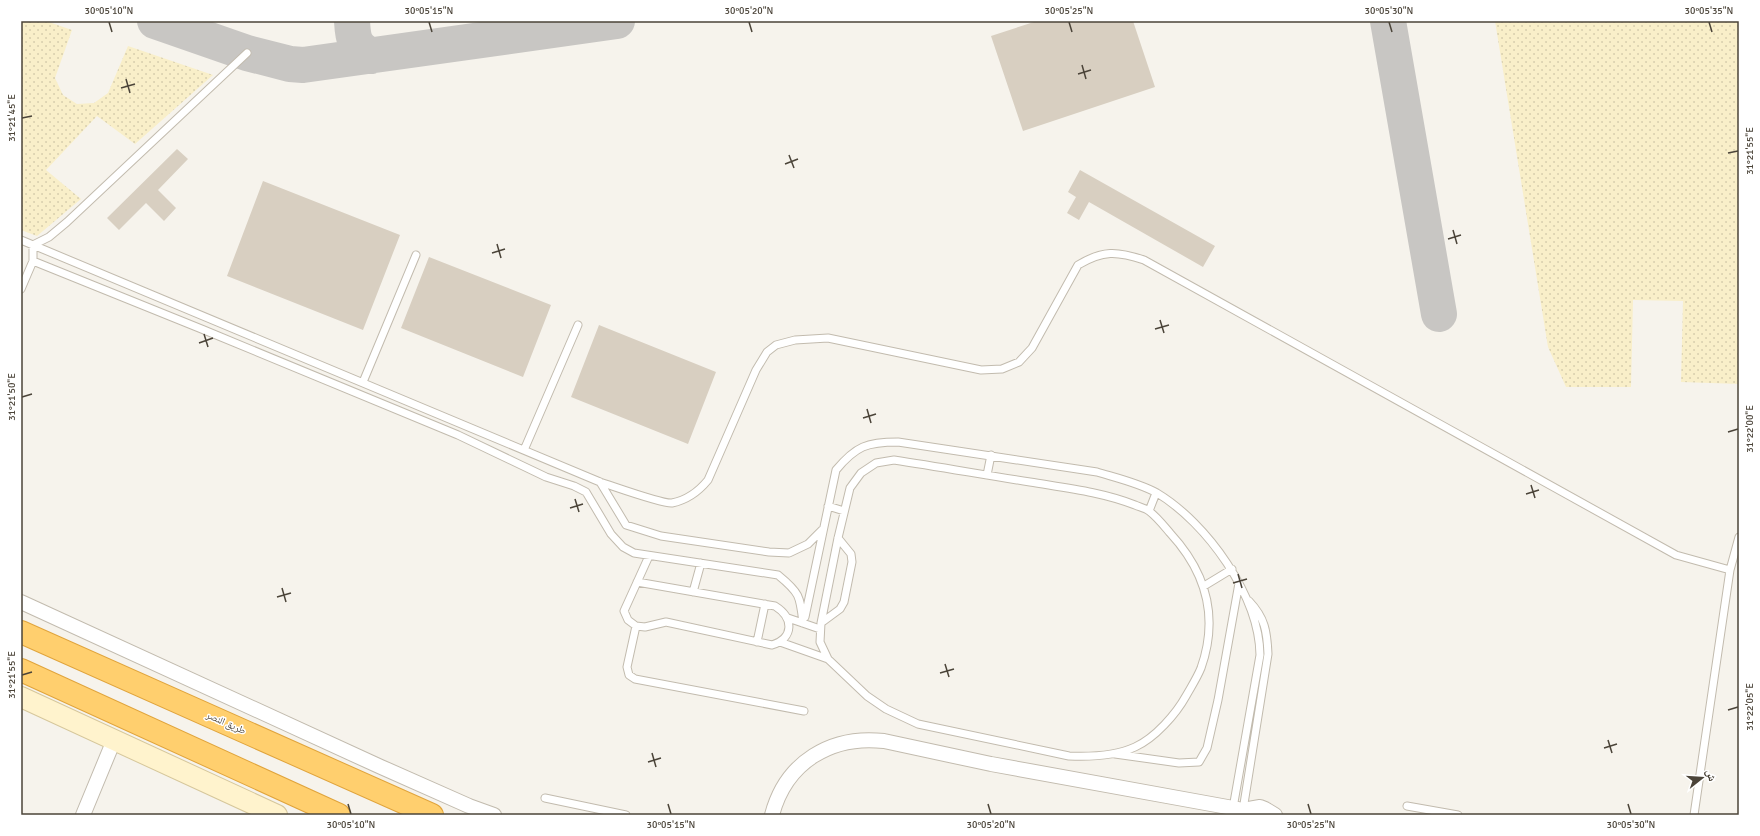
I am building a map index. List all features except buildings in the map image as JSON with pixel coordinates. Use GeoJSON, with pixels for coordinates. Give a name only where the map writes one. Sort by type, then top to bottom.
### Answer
{"type":"FeatureCollection","features":[{"type":"Feature","properties":{"kind":"highway","name":"طريق النصر"},"geometry":{"type":"LineString","coordinates":[[21,632],[432,815]]}},
{"type":"Feature","properties":{"kind":"highway"},"geometry":{"type":"LineString","coordinates":[[21,670],[339,815]]}},
{"type":"Feature","properties":{"kind":"street"},"geometry":{"type":"LineString","coordinates":[[21,602],[381,768],[469,806],[494,815]]}},
{"type":"Feature","properties":{"kind":"street"},"geometry":{"type":"LineString","coordinates":[[21,697],[277,815]]}},
{"type":"Feature","properties":{"kind":"street"},"geometry":{"type":"LineString","coordinates":[[83,815],[114,740]]}},
{"type":"Feature","properties":{"kind":"street"},"geometry":{"type":"LineString","coordinates":[[772,815],[779,795],[785,784],[802,764],[812,756],[834,745],[859,740],[884,741],[992,764],[1242,811],[1260,807],[1275,815]]}},
{"type":"Feature","properties":{"kind":"lane"},"geometry":{"type":"LineString","coordinates":[[33,245],[49,237],[67,222],[247,53]]}},
{"type":"Feature","properties":{"kind":"lane"},"geometry":{"type":"LineString","coordinates":[[21,240],[600,482],[632,493],[671,503],[686,498],[701,489],[708,480],[756,370],[767,352],[776,345],[795,340],[828,338],[981,370],[1002,369],[1019,362],[1032,348],[1078,265],[1091,257],[1106,252],[1126,254],[1144,260],[1676,555],[1730,570]]}},
{"type":"Feature","properties":{"kind":"lane"},"geometry":{"type":"LineString","coordinates":[[21,289],[33,261],[33,245]]}},
{"type":"Feature","properties":{"kind":"lane"},"geometry":{"type":"LineString","coordinates":[[363,382],[416,255]]}},
{"type":"Feature","properties":{"kind":"lane"},"geometry":{"type":"LineString","coordinates":[[33,261],[458,435],[546,477],[574,486],[586,492],[611,534],[623,547],[634,554],[778,575],[796,591],[800,599],[803,623]]}},
{"type":"Feature","properties":{"kind":"lane"},"geometry":{"type":"LineString","coordinates":[[524,450],[578,325]]}},
{"type":"Feature","properties":{"kind":"lane"},"geometry":{"type":"LineString","coordinates":[[803,623],[836,470],[847,457],[862,446],[880,442],[898,442],[1097,472],[1129,481],[1156,493],[1182,511],[1199,529],[1232,569],[1246,598],[1258,633],[1260,655],[1242,811]]}},
{"type":"Feature","properties":{"kind":"lane"},"geometry":{"type":"LineString","coordinates":[[987,475],[990,455]]}},
{"type":"Feature","properties":{"kind":"lane"},"geometry":{"type":"LineString","coordinates":[[828,660],[820,642],[821,626],[844,510],[850,488],[861,473],[876,463],[894,460],[1065,488],[1116,498],[1149,511],[1184,548],[1204,586],[1208,602],[1210,626],[1201,669],[1180,708],[1164,726],[1136,746],[1113,754]]}},
{"type":"Feature","properties":{"kind":"lane"},"geometry":{"type":"LineString","coordinates":[[600,482],[626,525],[661,536],[769,552],[789,553],[808,544],[822,530]]}},
{"type":"Feature","properties":{"kind":"lane"},"geometry":{"type":"LineString","coordinates":[[1149,511],[1156,493]]}},
{"type":"Feature","properties":{"kind":"lane"},"geometry":{"type":"LineString","coordinates":[[828,506],[844,510]]}},
{"type":"Feature","properties":{"kind":"lane"},"geometry":{"type":"LineString","coordinates":[[1694,815],[1730,570],[1739,537]]}},
{"type":"Feature","properties":{"kind":"lane"},"geometry":{"type":"LineString","coordinates":[[821,626],[840,609],[844,602],[852,562],[851,554],[838,538]]}},
{"type":"Feature","properties":{"kind":"lane"},"geometry":{"type":"LineString","coordinates":[[637,582],[775,606],[783,611],[788,618],[789,627],[786,636],[780,642],[772,645],[666,622],[645,627],[636,626],[628,620],[624,611],[637,582],[649,556]]}},
{"type":"Feature","properties":{"kind":"lane"},"geometry":{"type":"LineString","coordinates":[[693,592],[701,563]]}},
{"type":"Feature","properties":{"kind":"lane"},"geometry":{"type":"LineString","coordinates":[[1204,586],[1232,569]]}},
{"type":"Feature","properties":{"kind":"lane"},"geometry":{"type":"LineString","coordinates":[[780,642],[828,660],[867,696],[886,709],[918,724],[1069,756],[1113,754],[1179,763],[1199,762],[1207,748],[1215,714],[1238,583]]}},
{"type":"Feature","properties":{"kind":"lane"},"geometry":{"type":"LineString","coordinates":[[1242,811],[1268,654],[1266,631],[1262,618],[1258,610],[1246,598]]}},
{"type":"Feature","properties":{"kind":"lane"},"geometry":{"type":"LineString","coordinates":[[757,642],[765,604]]}},
{"type":"Feature","properties":{"kind":"lane"},"geometry":{"type":"LineString","coordinates":[[788,618],[803,623],[821,626]]}},
{"type":"Feature","properties":{"kind":"lane"},"geometry":{"type":"LineString","coordinates":[[636,626],[627,667],[629,675],[635,679],[804,711]]}},
{"type":"Feature","properties":{"kind":"lane"},"geometry":{"type":"LineString","coordinates":[[545,798],[595,812],[624,815]]}},
{"type":"Feature","properties":{"kind":"lane"},"geometry":{"type":"LineString","coordinates":[[1407,806],[1458,815]]}},
{"type":"Feature","properties":{"kind":"sand"},"geometry":{"type":"Polygon","coordinates":[[[21,21],[46,21],[72,30],[55,78],[63,95],[77,104],[94,103],[108,93],[128,46],[213,75],[135,144],[97,116],[46,170],[81,199],[37,236],[21,230],[21,21]]]}},
{"type":"Feature","properties":{"kind":"sand"},"geometry":{"type":"Polygon","coordinates":[[[1495,21],[1739,21],[1739,384],[1681,382],[1683,301],[1633,300],[1631,387],[1566,387],[1548,347],[1495,21]]]}},
{"type":"Feature","properties":{"kind":"taxiway"},"geometry":{"type":"LineString","coordinates":[[155,21],[247,53],[290,64],[303,65],[617,21]]}},
{"type":"Feature","properties":{"kind":"taxiway"},"geometry":{"type":"LineString","coordinates":[[352,21],[354,38],[358,46],[371,56]]}},
{"type":"Feature","properties":{"kind":"taxiway"},"geometry":{"type":"LineString","coordinates":[[1388,21],[1439,314]]}}]}
